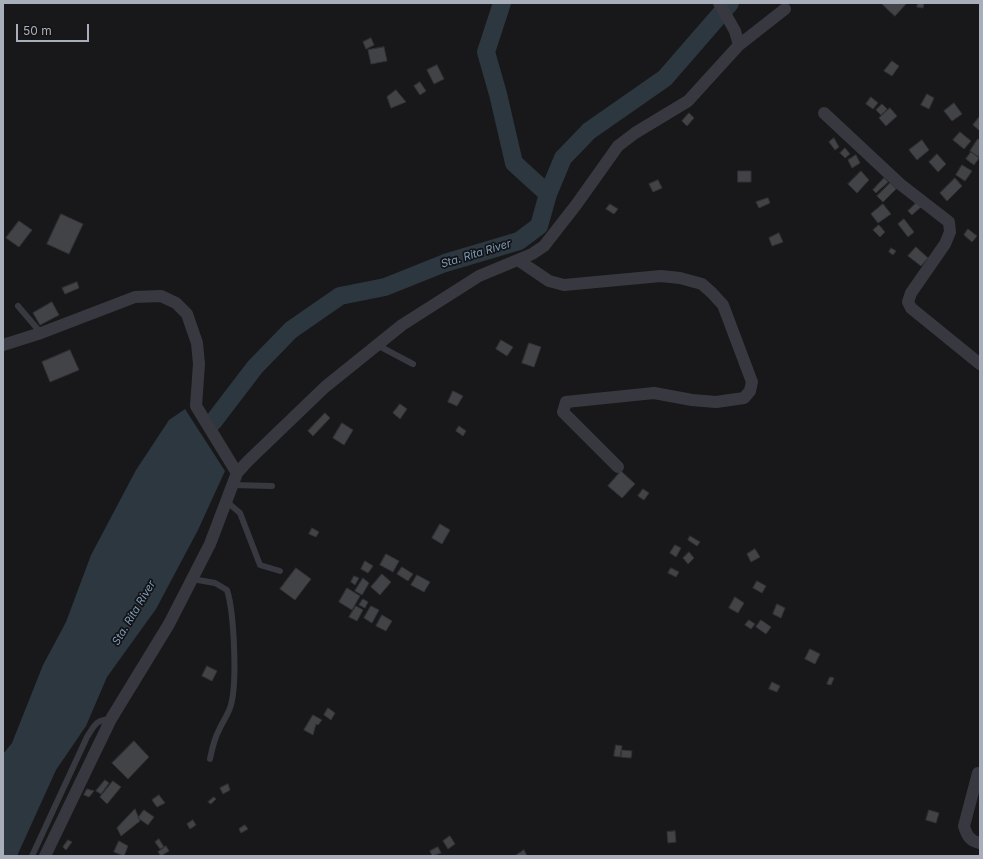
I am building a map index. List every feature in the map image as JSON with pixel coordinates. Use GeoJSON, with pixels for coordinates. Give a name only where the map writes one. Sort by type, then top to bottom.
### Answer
{"type":"FeatureCollection","features":[{"type":"Feature","properties":{"kind":"street"},"geometry":{"type":"LineString","coordinates":[[719,3],[735,32],[739,45]]}},
{"type":"Feature","properties":{"kind":"street"},"geometry":{"type":"LineString","coordinates":[[45,856],[111,719],[169,624],[210,544],[237,473],[325,387],[402,325],[479,276],[518,260],[544,246],[576,206],[618,146],[635,133],[660,120],[688,101],[739,45],[786,9]]}},
{"type":"Feature","properties":{"kind":"street"},"geometry":{"type":"LineString","coordinates":[[824,113],[900,184],[949,222],[950,232],[945,244],[911,293],[908,302],[911,308],[980,364]]}},
{"type":"Feature","properties":{"kind":"street"},"geometry":{"type":"LineString","coordinates":[[518,260],[549,281],[564,285],[661,276],[680,278],[702,284],[712,292],[723,305],[752,382],[750,390],[744,398],[716,402],[692,400],[654,393],[566,402],[563,412],[618,467]]}},
{"type":"Feature","properties":{"kind":"street"},"geometry":{"type":"LineString","coordinates":[[3,345],[41,333],[134,297],[161,296],[176,303],[187,314],[197,343],[199,364],[196,406],[237,473]]}},
{"type":"Feature","properties":{"kind":"street"},"geometry":{"type":"LineString","coordinates":[[978,773],[964,826],[966,834],[972,841],[980,843]]}},
{"type":"Feature","properties":{"kind":"lane"},"geometry":{"type":"LineString","coordinates":[[18,306],[41,333]]}},
{"type":"Feature","properties":{"kind":"lane"},"geometry":{"type":"LineString","coordinates":[[377,345],[413,364]]}},
{"type":"Feature","properties":{"kind":"lane"},"geometry":{"type":"LineString","coordinates":[[232,485],[272,486]]}},
{"type":"Feature","properties":{"kind":"lane"},"geometry":{"type":"LineString","coordinates":[[226,501],[240,513],[260,565],[280,572]]}},
{"type":"Feature","properties":{"kind":"lane"},"geometry":{"type":"LineString","coordinates":[[192,579],[215,583],[227,590],[231,601],[233,620],[234,695],[230,709],[213,745],[210,759]]}},
{"type":"Feature","properties":{"kind":"lane"},"geometry":{"type":"LineString","coordinates":[[32,856],[87,737],[100,720],[111,719]]}},
{"type":"Feature","properties":{"kind":"water"},"geometry":{"type":"Polygon","coordinates":[[[185,409],[225,471],[198,530],[156,609],[107,677],[86,726],[56,770],[17,856],[3,856],[3,754],[12,743],[43,665],[66,622],[91,555],[136,470],[169,420],[185,409]]]}},
{"type":"Feature","properties":{"kind":"building"},"geometry":{"type":"Polygon","coordinates":[[[881,3],[907,3],[895,16],[881,3]]]}},
{"type":"Feature","properties":{"kind":"building"},"geometry":{"type":"Polygon","coordinates":[[[918,3],[924,3],[923,8],[917,7],[918,3]]]}},
{"type":"Feature","properties":{"kind":"building"},"geometry":{"type":"Polygon","coordinates":[[[371,38],[374,45],[366,49],[363,42],[371,38]]]}},
{"type":"Feature","properties":{"kind":"building"},"geometry":{"type":"Polygon","coordinates":[[[384,47],[387,61],[371,64],[368,50],[384,47]]]}},
{"type":"Feature","properties":{"kind":"building"},"geometry":{"type":"Polygon","coordinates":[[[892,61],[899,66],[892,76],[884,71],[892,61]]]}},
{"type":"Feature","properties":{"kind":"building"},"geometry":{"type":"Polygon","coordinates":[[[437,65],[444,79],[434,84],[427,70],[437,65]]]}},
{"type":"Feature","properties":{"kind":"building"},"geometry":{"type":"Polygon","coordinates":[[[420,82],[426,91],[420,95],[414,86],[420,82]]]}},
{"type":"Feature","properties":{"kind":"building"},"geometry":{"type":"Polygon","coordinates":[[[396,90],[406,102],[391,108],[387,97],[396,90]]]}},
{"type":"Feature","properties":{"kind":"building"},"geometry":{"type":"Polygon","coordinates":[[[927,94],[934,98],[929,109],[921,105],[927,94]]]}},
{"type":"Feature","properties":{"kind":"building"},"geometry":{"type":"Polygon","coordinates":[[[871,97],[878,103],[873,109],[866,104],[871,97]]]}},
{"type":"Feature","properties":{"kind":"building"},"geometry":{"type":"Polygon","coordinates":[[[954,103],[962,114],[952,121],[944,111],[954,103]]]}},
{"type":"Feature","properties":{"kind":"building"},"geometry":{"type":"Polygon","coordinates":[[[882,104],[887,109],[881,115],[876,110],[882,104]]]}},
{"type":"Feature","properties":{"kind":"building"},"geometry":{"type":"Polygon","coordinates":[[[890,108],[897,116],[886,126],[879,118],[890,108]]]}},
{"type":"Feature","properties":{"kind":"building"},"geometry":{"type":"Polygon","coordinates":[[[689,113],[694,118],[687,126],[682,121],[689,113]]]}},
{"type":"Feature","properties":{"kind":"building"},"geometry":{"type":"Polygon","coordinates":[[[980,116],[980,131],[973,125],[980,116]]]}},
{"type":"Feature","properties":{"kind":"building"},"geometry":{"type":"Polygon","coordinates":[[[960,132],[971,141],[964,149],[953,140],[960,132]]]}},
{"type":"Feature","properties":{"kind":"building"},"geometry":{"type":"Polygon","coordinates":[[[834,138],[839,147],[835,150],[829,142],[834,138]]]}},
{"type":"Feature","properties":{"kind":"building"},"geometry":{"type":"Polygon","coordinates":[[[978,139],[980,140],[979,157],[970,151],[978,139]]]}},
{"type":"Feature","properties":{"kind":"building"},"geometry":{"type":"Polygon","coordinates":[[[922,140],[929,150],[917,160],[909,150],[922,140]]]}},
{"type":"Feature","properties":{"kind":"building"},"geometry":{"type":"Polygon","coordinates":[[[845,148],[850,154],[845,158],[840,153],[845,148]]]}},
{"type":"Feature","properties":{"kind":"building"},"geometry":{"type":"Polygon","coordinates":[[[971,152],[979,158],[974,165],[966,159],[971,152]]]}},
{"type":"Feature","properties":{"kind":"building"},"geometry":{"type":"Polygon","coordinates":[[[937,154],[946,164],[938,172],[929,162],[937,154]]]}},
{"type":"Feature","properties":{"kind":"building"},"geometry":{"type":"Polygon","coordinates":[[[856,155],[860,163],[852,168],[848,160],[856,155]]]}},
{"type":"Feature","properties":{"kind":"building"},"geometry":{"type":"Polygon","coordinates":[[[962,165],[972,171],[965,181],[956,175],[962,165]]]}},
{"type":"Feature","properties":{"kind":"building"},"geometry":{"type":"Polygon","coordinates":[[[738,171],[751,171],[751,182],[738,182],[738,171]]]}},
{"type":"Feature","properties":{"kind":"building"},"geometry":{"type":"Polygon","coordinates":[[[861,171],[869,180],[857,193],[848,184],[861,171]]]}},
{"type":"Feature","properties":{"kind":"building"},"geometry":{"type":"Polygon","coordinates":[[[884,178],[888,182],[876,193],[873,190],[884,178]]]}},
{"type":"Feature","properties":{"kind":"building"},"geometry":{"type":"Polygon","coordinates":[[[955,178],[962,186],[947,201],[940,193],[955,178]]]}},
{"type":"Feature","properties":{"kind":"building"},"geometry":{"type":"Polygon","coordinates":[[[658,180],[662,188],[653,192],[649,184],[658,180]]]}},
{"type":"Feature","properties":{"kind":"building"},"geometry":{"type":"Polygon","coordinates":[[[890,183],[896,189],[883,202],[877,196],[890,183]]]}},
{"type":"Feature","properties":{"kind":"building"},"geometry":{"type":"Polygon","coordinates":[[[768,198],[770,203],[759,208],[756,202],[768,198]]]}},
{"type":"Feature","properties":{"kind":"building"},"geometry":{"type":"Polygon","coordinates":[[[918,201],[922,206],[912,215],[908,211],[918,201]]]}},
{"type":"Feature","properties":{"kind":"building"},"geometry":{"type":"Polygon","coordinates":[[[610,204],[618,209],[614,214],[606,209],[610,204]]]}},
{"type":"Feature","properties":{"kind":"building"},"geometry":{"type":"Polygon","coordinates":[[[883,204],[891,214],[878,223],[871,214],[883,204]]]}},
{"type":"Feature","properties":{"kind":"building"},"geometry":{"type":"Polygon","coordinates":[[[61,214],[83,224],[69,254],[47,244],[61,214]]]}},
{"type":"Feature","properties":{"kind":"building"},"geometry":{"type":"Polygon","coordinates":[[[904,219],[914,232],[908,237],[898,224],[904,219]]]}},
{"type":"Feature","properties":{"kind":"building"},"geometry":{"type":"Polygon","coordinates":[[[19,221],[32,230],[19,247],[6,238],[19,221]]]}},
{"type":"Feature","properties":{"kind":"building"},"geometry":{"type":"Polygon","coordinates":[[[879,225],[885,232],[880,237],[873,230],[879,225]]]}},
{"type":"Feature","properties":{"kind":"building"},"geometry":{"type":"Polygon","coordinates":[[[968,229],[977,236],[972,242],[964,235],[968,229]]]}},
{"type":"Feature","properties":{"kind":"building"},"geometry":{"type":"Polygon","coordinates":[[[779,233],[783,242],[772,246],[769,238],[779,233]]]}},
{"type":"Feature","properties":{"kind":"building"},"geometry":{"type":"Polygon","coordinates":[[[916,247],[928,258],[921,266],[908,256],[916,247]]]}},
{"type":"Feature","properties":{"kind":"building"},"geometry":{"type":"Polygon","coordinates":[[[891,248],[896,251],[893,255],[889,252],[891,248]]]}},
{"type":"Feature","properties":{"kind":"building"},"geometry":{"type":"Polygon","coordinates":[[[77,282],[79,288],[65,294],[62,288],[77,282]]]}},
{"type":"Feature","properties":{"kind":"building"},"geometry":{"type":"Polygon","coordinates":[[[52,302],[59,315],[40,325],[33,313],[52,302]]]}},
{"type":"Feature","properties":{"kind":"building"},"geometry":{"type":"Polygon","coordinates":[[[501,340],[513,347],[507,356],[496,349],[501,340]]]}},
{"type":"Feature","properties":{"kind":"building"},"geometry":{"type":"Polygon","coordinates":[[[529,343],[541,347],[534,367],[522,363],[529,343]]]}},
{"type":"Feature","properties":{"kind":"building"},"geometry":{"type":"Polygon","coordinates":[[[70,350],[79,370],[50,382],[42,362],[70,350]]]}},
{"type":"Feature","properties":{"kind":"building"},"geometry":{"type":"Polygon","coordinates":[[[453,391],[463,396],[457,406],[448,402],[453,391]]]}},
{"type":"Feature","properties":{"kind":"building"},"geometry":{"type":"Polygon","coordinates":[[[400,404],[407,409],[400,419],[393,413],[400,404]]]}},
{"type":"Feature","properties":{"kind":"building"},"geometry":{"type":"Polygon","coordinates":[[[325,413],[330,418],[313,436],[308,431],[325,413]]]}},
{"type":"Feature","properties":{"kind":"building"},"geometry":{"type":"Polygon","coordinates":[[[342,423],[353,430],[344,445],[333,438],[342,423]]]}},
{"type":"Feature","properties":{"kind":"building"},"geometry":{"type":"Polygon","coordinates":[[[459,426],[466,431],[463,436],[456,431],[459,426]]]}},
{"type":"Feature","properties":{"kind":"building"},"geometry":{"type":"Polygon","coordinates":[[[621,471],[635,484],[622,498],[608,486],[621,471]]]}},
{"type":"Feature","properties":{"kind":"building"},"geometry":{"type":"Polygon","coordinates":[[[643,489],[649,493],[644,500],[638,496],[643,489]]]}},
{"type":"Feature","properties":{"kind":"building"},"geometry":{"type":"Polygon","coordinates":[[[440,524],[450,530],[442,544],[432,538],[440,524]]]}},
{"type":"Feature","properties":{"kind":"building"},"geometry":{"type":"Polygon","coordinates":[[[312,528],[319,532],[316,537],[309,534],[312,528]]]}},
{"type":"Feature","properties":{"kind":"building"},"geometry":{"type":"Polygon","coordinates":[[[690,536],[700,542],[697,546],[688,540],[690,536]]]}},
{"type":"Feature","properties":{"kind":"building"},"geometry":{"type":"Polygon","coordinates":[[[675,545],[681,548],[676,557],[670,553],[675,545]]]}},
{"type":"Feature","properties":{"kind":"building"},"geometry":{"type":"Polygon","coordinates":[[[755,549],[760,557],[751,562],[747,554],[755,549]]]}},
{"type":"Feature","properties":{"kind":"building"},"geometry":{"type":"Polygon","coordinates":[[[689,552],[694,558],[688,564],[683,558],[689,552]]]}},
{"type":"Feature","properties":{"kind":"building"},"geometry":{"type":"Polygon","coordinates":[[[386,554],[399,561],[393,572],[380,565],[386,554]]]}},
{"type":"Feature","properties":{"kind":"building"},"geometry":{"type":"Polygon","coordinates":[[[365,561],[373,566],[368,573],[361,569],[365,561]]]}},
{"type":"Feature","properties":{"kind":"building"},"geometry":{"type":"Polygon","coordinates":[[[402,567],[413,574],[408,581],[397,574],[402,567]]]}},
{"type":"Feature","properties":{"kind":"building"},"geometry":{"type":"Polygon","coordinates":[[[296,568],[311,579],[295,600],[280,589],[296,568]]]}},
{"type":"Feature","properties":{"kind":"building"},"geometry":{"type":"Polygon","coordinates":[[[671,568],[679,572],[676,577],[668,573],[671,568]]]}},
{"type":"Feature","properties":{"kind":"building"},"geometry":{"type":"Polygon","coordinates":[[[382,574],[391,582],[380,595],[371,587],[382,574]]]}},
{"type":"Feature","properties":{"kind":"building"},"geometry":{"type":"Polygon","coordinates":[[[417,575],[430,582],[424,592],[411,585],[417,575]]]}},
{"type":"Feature","properties":{"kind":"building"},"geometry":{"type":"Polygon","coordinates":[[[354,576],[359,578],[355,585],[351,582],[354,576]]]}},
{"type":"Feature","properties":{"kind":"building"},"geometry":{"type":"Polygon","coordinates":[[[363,578],[369,583],[362,595],[355,591],[363,578]]]}},
{"type":"Feature","properties":{"kind":"building"},"geometry":{"type":"Polygon","coordinates":[[[757,581],[766,586],[762,593],[753,588],[757,581]]]}},
{"type":"Feature","properties":{"kind":"building"},"geometry":{"type":"Polygon","coordinates":[[[347,588],[360,596],[352,610],[339,602],[347,588]]]}},
{"type":"Feature","properties":{"kind":"building"},"geometry":{"type":"Polygon","coordinates":[[[735,597],[744,603],[738,613],[729,608],[735,597]]]}},
{"type":"Feature","properties":{"kind":"building"},"geometry":{"type":"Polygon","coordinates":[[[363,599],[368,602],[365,608],[359,605],[363,599]]]}},
{"type":"Feature","properties":{"kind":"building"},"geometry":{"type":"Polygon","coordinates":[[[777,604],[785,608],[781,618],[773,614],[777,604]]]}},
{"type":"Feature","properties":{"kind":"building"},"geometry":{"type":"Polygon","coordinates":[[[356,606],[363,610],[357,621],[349,617],[356,606]]]}},
{"type":"Feature","properties":{"kind":"building"},"geometry":{"type":"Polygon","coordinates":[[[371,606],[379,610],[372,623],[364,618],[371,606]]]}},
{"type":"Feature","properties":{"kind":"building"},"geometry":{"type":"Polygon","coordinates":[[[382,615],[392,621],[386,631],[376,626],[382,615]]]}},
{"type":"Feature","properties":{"kind":"building"},"geometry":{"type":"Polygon","coordinates":[[[749,620],[755,624],[751,629],[745,625],[749,620]]]}},
{"type":"Feature","properties":{"kind":"building"},"geometry":{"type":"Polygon","coordinates":[[[761,620],[771,627],[766,634],[756,627],[761,620]]]}},
{"type":"Feature","properties":{"kind":"building"},"geometry":{"type":"Polygon","coordinates":[[[810,649],[820,654],[815,664],[805,659],[810,649]]]}},
{"type":"Feature","properties":{"kind":"building"},"geometry":{"type":"Polygon","coordinates":[[[207,666],[217,671],[212,681],[202,676],[207,666]]]}},
{"type":"Feature","properties":{"kind":"building"},"geometry":{"type":"Polygon","coordinates":[[[830,677],[834,678],[831,685],[827,684],[830,677]]]}},
{"type":"Feature","properties":{"kind":"building"},"geometry":{"type":"Polygon","coordinates":[[[772,682],[780,686],[777,692],[769,689],[772,682]]]}},
{"type":"Feature","properties":{"kind":"building"},"geometry":{"type":"Polygon","coordinates":[[[328,708],[335,713],[331,720],[324,715],[328,708]]]}},
{"type":"Feature","properties":{"kind":"building"},"geometry":{"type":"Polygon","coordinates":[[[313,715],[322,720],[318,725],[316,724],[313,735],[304,730],[313,715]]]}},
{"type":"Feature","properties":{"kind":"building"},"geometry":{"type":"Polygon","coordinates":[[[134,741],[149,757],[128,779],[112,763],[134,741]]]}},
{"type":"Feature","properties":{"kind":"building"},"geometry":{"type":"Polygon","coordinates":[[[616,745],[622,746],[620,757],[614,756],[616,745]]]}},
{"type":"Feature","properties":{"kind":"building"},"geometry":{"type":"Polygon","coordinates":[[[622,750],[632,751],[631,758],[621,757],[622,750]]]}},
{"type":"Feature","properties":{"kind":"building"},"geometry":{"type":"Polygon","coordinates":[[[105,780],[109,783],[101,794],[96,791],[105,780]]]}},
{"type":"Feature","properties":{"kind":"building"},"geometry":{"type":"Polygon","coordinates":[[[113,781],[121,787],[107,804],[100,797],[113,781]]]}},
{"type":"Feature","properties":{"kind":"building"},"geometry":{"type":"Polygon","coordinates":[[[228,784],[230,790],[223,794],[220,788],[228,784]]]}},
{"type":"Feature","properties":{"kind":"building"},"geometry":{"type":"Polygon","coordinates":[[[87,789],[94,791],[89,797],[84,795],[87,789]]]}},
{"type":"Feature","properties":{"kind":"building"},"geometry":{"type":"Polygon","coordinates":[[[159,795],[165,803],[157,807],[152,800],[159,795]]]}},
{"type":"Feature","properties":{"kind":"building"},"geometry":{"type":"Polygon","coordinates":[[[214,797],[216,799],[211,804],[208,802],[214,797]]]}},
{"type":"Feature","properties":{"kind":"building"},"geometry":{"type":"Polygon","coordinates":[[[135,809],[140,821],[121,836],[117,828],[135,809]]]}},
{"type":"Feature","properties":{"kind":"building"},"geometry":{"type":"Polygon","coordinates":[[[144,810],[154,817],[148,825],[138,818],[144,810]]]}},
{"type":"Feature","properties":{"kind":"building"},"geometry":{"type":"Polygon","coordinates":[[[929,810],[939,813],[936,823],[926,820],[929,810]]]}},
{"type":"Feature","properties":{"kind":"building"},"geometry":{"type":"Polygon","coordinates":[[[193,820],[196,825],[190,829],[187,824],[193,820]]]}},
{"type":"Feature","properties":{"kind":"building"},"geometry":{"type":"Polygon","coordinates":[[[245,825],[248,829],[241,833],[239,829],[245,825]]]}},
{"type":"Feature","properties":{"kind":"building"},"geometry":{"type":"Polygon","coordinates":[[[675,831],[676,842],[668,843],[667,832],[675,831]]]}},
{"type":"Feature","properties":{"kind":"building"},"geometry":{"type":"Polygon","coordinates":[[[450,836],[455,844],[448,849],[443,841],[450,836]]]}},
{"type":"Feature","properties":{"kind":"building"},"geometry":{"type":"Polygon","coordinates":[[[159,839],[164,847],[160,849],[155,842],[159,839]]]}},
{"type":"Feature","properties":{"kind":"building"},"geometry":{"type":"Polygon","coordinates":[[[68,840],[72,842],[66,850],[63,847],[68,840]]]}},
{"type":"Feature","properties":{"kind":"building"},"geometry":{"type":"Polygon","coordinates":[[[119,841],[128,846],[124,856],[114,852],[119,841]]]}},
{"type":"Feature","properties":{"kind":"building"},"geometry":{"type":"Polygon","coordinates":[[[166,846],[169,851],[161,856],[158,852],[166,846]]]}},
{"type":"Feature","properties":{"kind":"building"},"geometry":{"type":"Polygon","coordinates":[[[438,847],[441,853],[432,856],[430,851],[438,847]]]}},
{"type":"Feature","properties":{"kind":"building"},"geometry":{"type":"Polygon","coordinates":[[[524,850],[527,856],[515,856],[524,850]]]}},
{"type":"Feature","properties":{"kind":"waterway"},"geometry":{"type":"LineString","coordinates":[[502,3],[486,52],[498,94],[514,163],[548,194]]}},
{"type":"Feature","properties":{"kind":"waterway","name":"Sta. Rita River"},"geometry":{"type":"LineString","coordinates":[[213,422],[255,367],[291,330],[340,296],[385,287],[445,263],[519,241],[539,226],[548,194],[563,158],[589,131],[665,78],[730,3]]}}]}
